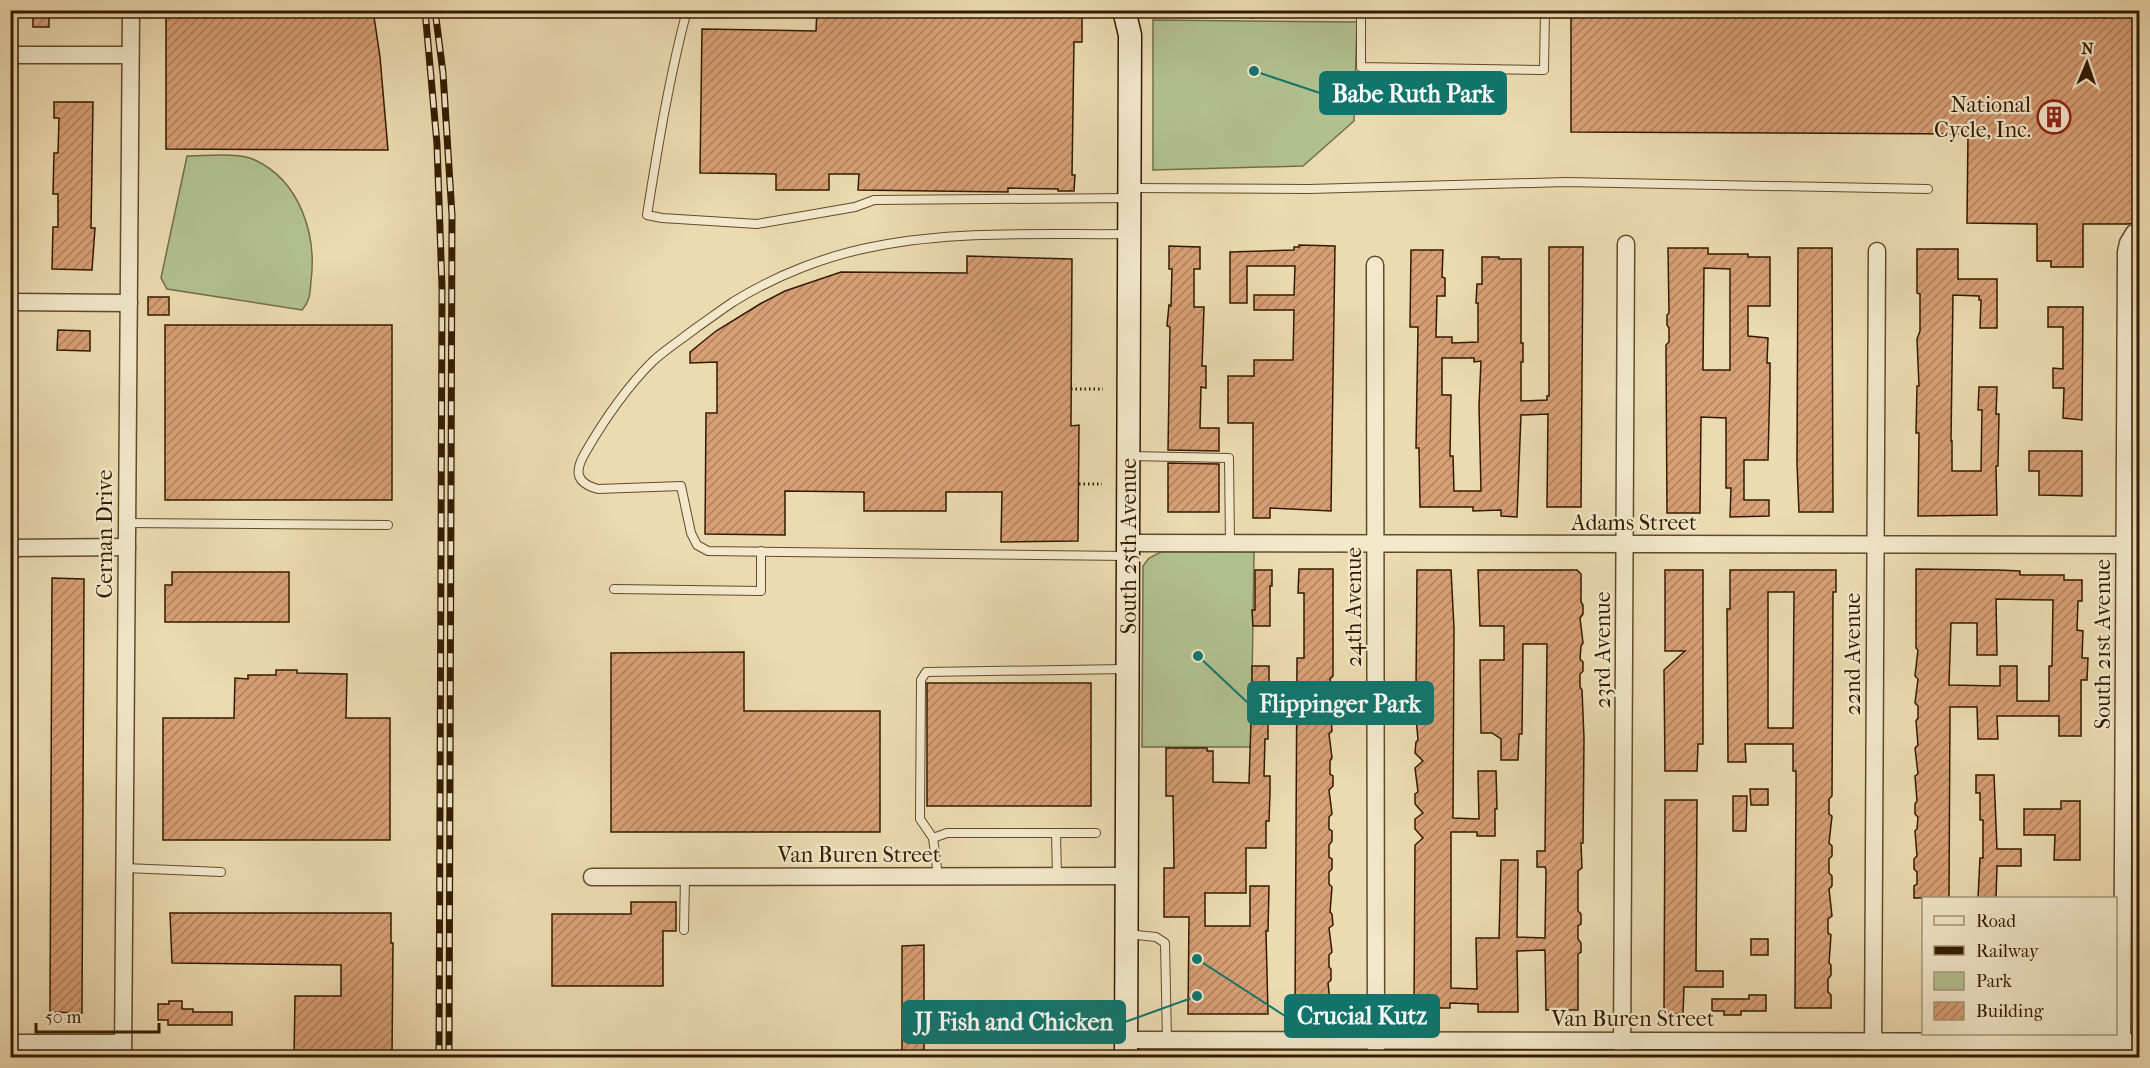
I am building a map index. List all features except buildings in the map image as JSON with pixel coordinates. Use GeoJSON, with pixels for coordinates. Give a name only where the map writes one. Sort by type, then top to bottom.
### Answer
{"type":"FeatureCollection","features":[{"type":"Feature","properties":{"kind":"main road","name":"South 25th Avenue"},"geometry":{"type":"LineString","coordinates":[[1124,10],[1130,35]]}},
{"type":"Feature","properties":{"kind":"main road","name":"South 25th Avenue"},"geometry":{"type":"LineString","coordinates":[[1126,1048],[1130,35],[1136,10]]}},
{"type":"Feature","properties":{"kind":"street","name":"Cernan Drive"},"geometry":{"type":"LineString","coordinates":[[123,1050],[131,10]]}},
{"type":"Feature","properties":{"kind":"street"},"geometry":{"type":"LineString","coordinates":[[10,55],[130,55]]}},
{"type":"Feature","properties":{"kind":"street","name":"South 21st Avenue"},"geometry":{"type":"LineString","coordinates":[[2122,1050],[2132,545],[2126,252],[2128,243],[2137,233]]}},
{"type":"Feature","properties":{"kind":"street","name":"23rd Avenue"},"geometry":{"type":"LineString","coordinates":[[1622,1058],[1626,244]]}},
{"type":"Feature","properties":{"kind":"street","name":"22nd Avenue"},"geometry":{"type":"LineString","coordinates":[[1873,1050],[1877,251]]}},
{"type":"Feature","properties":{"kind":"street","name":"24th Avenue"},"geometry":{"type":"LineString","coordinates":[[1376,265],[1376,1058]]}},
{"type":"Feature","properties":{"kind":"street"},"geometry":{"type":"LineString","coordinates":[[10,302],[129,303]]}},
{"type":"Feature","properties":{"kind":"street","name":"Adams Street"},"geometry":{"type":"LineString","coordinates":[[1128,550],[1230,543],[2132,545]]}},
{"type":"Feature","properties":{"kind":"street"},"geometry":{"type":"LineString","coordinates":[[10,548],[127,547]]}},
{"type":"Feature","properties":{"kind":"street","name":"Van Buren Street"},"geometry":{"type":"LineString","coordinates":[[592,877],[1127,876]]}},
{"type":"Feature","properties":{"kind":"street","name":"Van Buren Street"},"geometry":{"type":"LineString","coordinates":[[1126,1048],[1167,1040],[1376,1039],[1622,1040],[1873,1050],[2122,1050],[2139,1042]]}},
{"type":"Feature","properties":{"kind":"street"},"geometry":{"type":"LineString","coordinates":[[10,1043],[123,1050]]}},
{"type":"Feature","properties":{"kind":"lane"},"geometry":{"type":"LineString","coordinates":[[687,10],[665,108],[647,215],[662,218],[758,224],[855,207],[874,200],[1566,182],[1928,189]]}},
{"type":"Feature","properties":{"kind":"lane"},"geometry":{"type":"LineString","coordinates":[[1361,10],[1361,67],[1544,70],[1545,10]]}},
{"type":"Feature","properties":{"kind":"lane"},"geometry":{"type":"LineString","coordinates":[[1128,550],[708,551],[697,545],[691,533],[681,486],[598,489],[589,487],[580,480],[578,471],[593,439],[629,387],[654,360],[734,301],[780,278],[821,261],[878,246],[962,235],[1129,234]]}},
{"type":"Feature","properties":{"kind":"lane"},"geometry":{"type":"LineString","coordinates":[[1128,456],[1229,458],[1230,543]]}},
{"type":"Feature","properties":{"kind":"lane"},"geometry":{"type":"LineString","coordinates":[[127,523],[388,525]]}},
{"type":"Feature","properties":{"kind":"lane"},"geometry":{"type":"LineString","coordinates":[[614,589],[760,591],[761,552]]}},
{"type":"Feature","properties":{"kind":"lane"},"geometry":{"type":"LineString","coordinates":[[938,876],[933,838],[920,819],[921,680],[926,672],[1128,669]]}},
{"type":"Feature","properties":{"kind":"lane"},"geometry":{"type":"LineString","coordinates":[[933,838],[947,833],[1096,833]]}},
{"type":"Feature","properties":{"kind":"lane"},"geometry":{"type":"LineString","coordinates":[[1056,833],[1057,876]]}},
{"type":"Feature","properties":{"kind":"lane"},"geometry":{"type":"LineString","coordinates":[[125,868],[221,872]]}},
{"type":"Feature","properties":{"kind":"lane"},"geometry":{"type":"LineString","coordinates":[[684,930],[685,877]]}},
{"type":"Feature","properties":{"kind":"lane"},"geometry":{"type":"LineString","coordinates":[[1127,934],[1156,937],[1165,943],[1167,1040]]}},
{"type":"Feature","properties":{"kind":"path"},"geometry":{"type":"LineString","coordinates":[[1071,389],[1103,389]]}},
{"type":"Feature","properties":{"kind":"path"},"geometry":{"type":"LineString","coordinates":[[1079,484],[1102,484]]}},
{"type":"Feature","properties":{"kind":"green space"},"geometry":{"type":"Polygon","coordinates":[[[1153,20],[1357,22],[1354,121],[1303,166],[1153,170],[1153,20]]]}},
{"type":"Feature","properties":{"kind":"green space"},"geometry":{"type":"Polygon","coordinates":[[[231,155],[248,158],[271,169],[284,181],[302,211],[311,246],[310,293],[302,310],[167,289],[161,278],[187,156],[231,155]]]}},
{"type":"Feature","properties":{"kind":"green space"},"geometry":{"type":"Polygon","coordinates":[[[1161,552],[1254,552],[1251,747],[1142,747],[1143,566],[1149,558],[1161,552]]]}},
{"type":"Feature","properties":{"kind":"railway"},"geometry":{"type":"LineString","coordinates":[[425,10],[437,144],[442,287],[439,1058]]}},
{"type":"Feature","properties":{"kind":"railway"},"geometry":{"type":"LineString","coordinates":[[435,10],[443,73],[452,215],[449,1058]]}},
{"type":"Feature","properties":{"kind":"place","name":"Babe Ruth Park"},"geometry":{"type":"Point","coordinates":[1254,71]}},
{"type":"Feature","properties":{"kind":"place","name":"National Cycle, Inc."},"geometry":{"type":"Point","coordinates":[2054,117]}},
{"type":"Feature","properties":{"kind":"place","name":"Flippinger Park"},"geometry":{"type":"Point","coordinates":[1198,656]}},
{"type":"Feature","properties":{"kind":"place","name":"Crucial Kutz"},"geometry":{"type":"Point","coordinates":[1197,959]}},
{"type":"Feature","properties":{"kind":"place","name":"JJ Fish and Chicken"},"geometry":{"type":"Point","coordinates":[1197,996]}}]}
